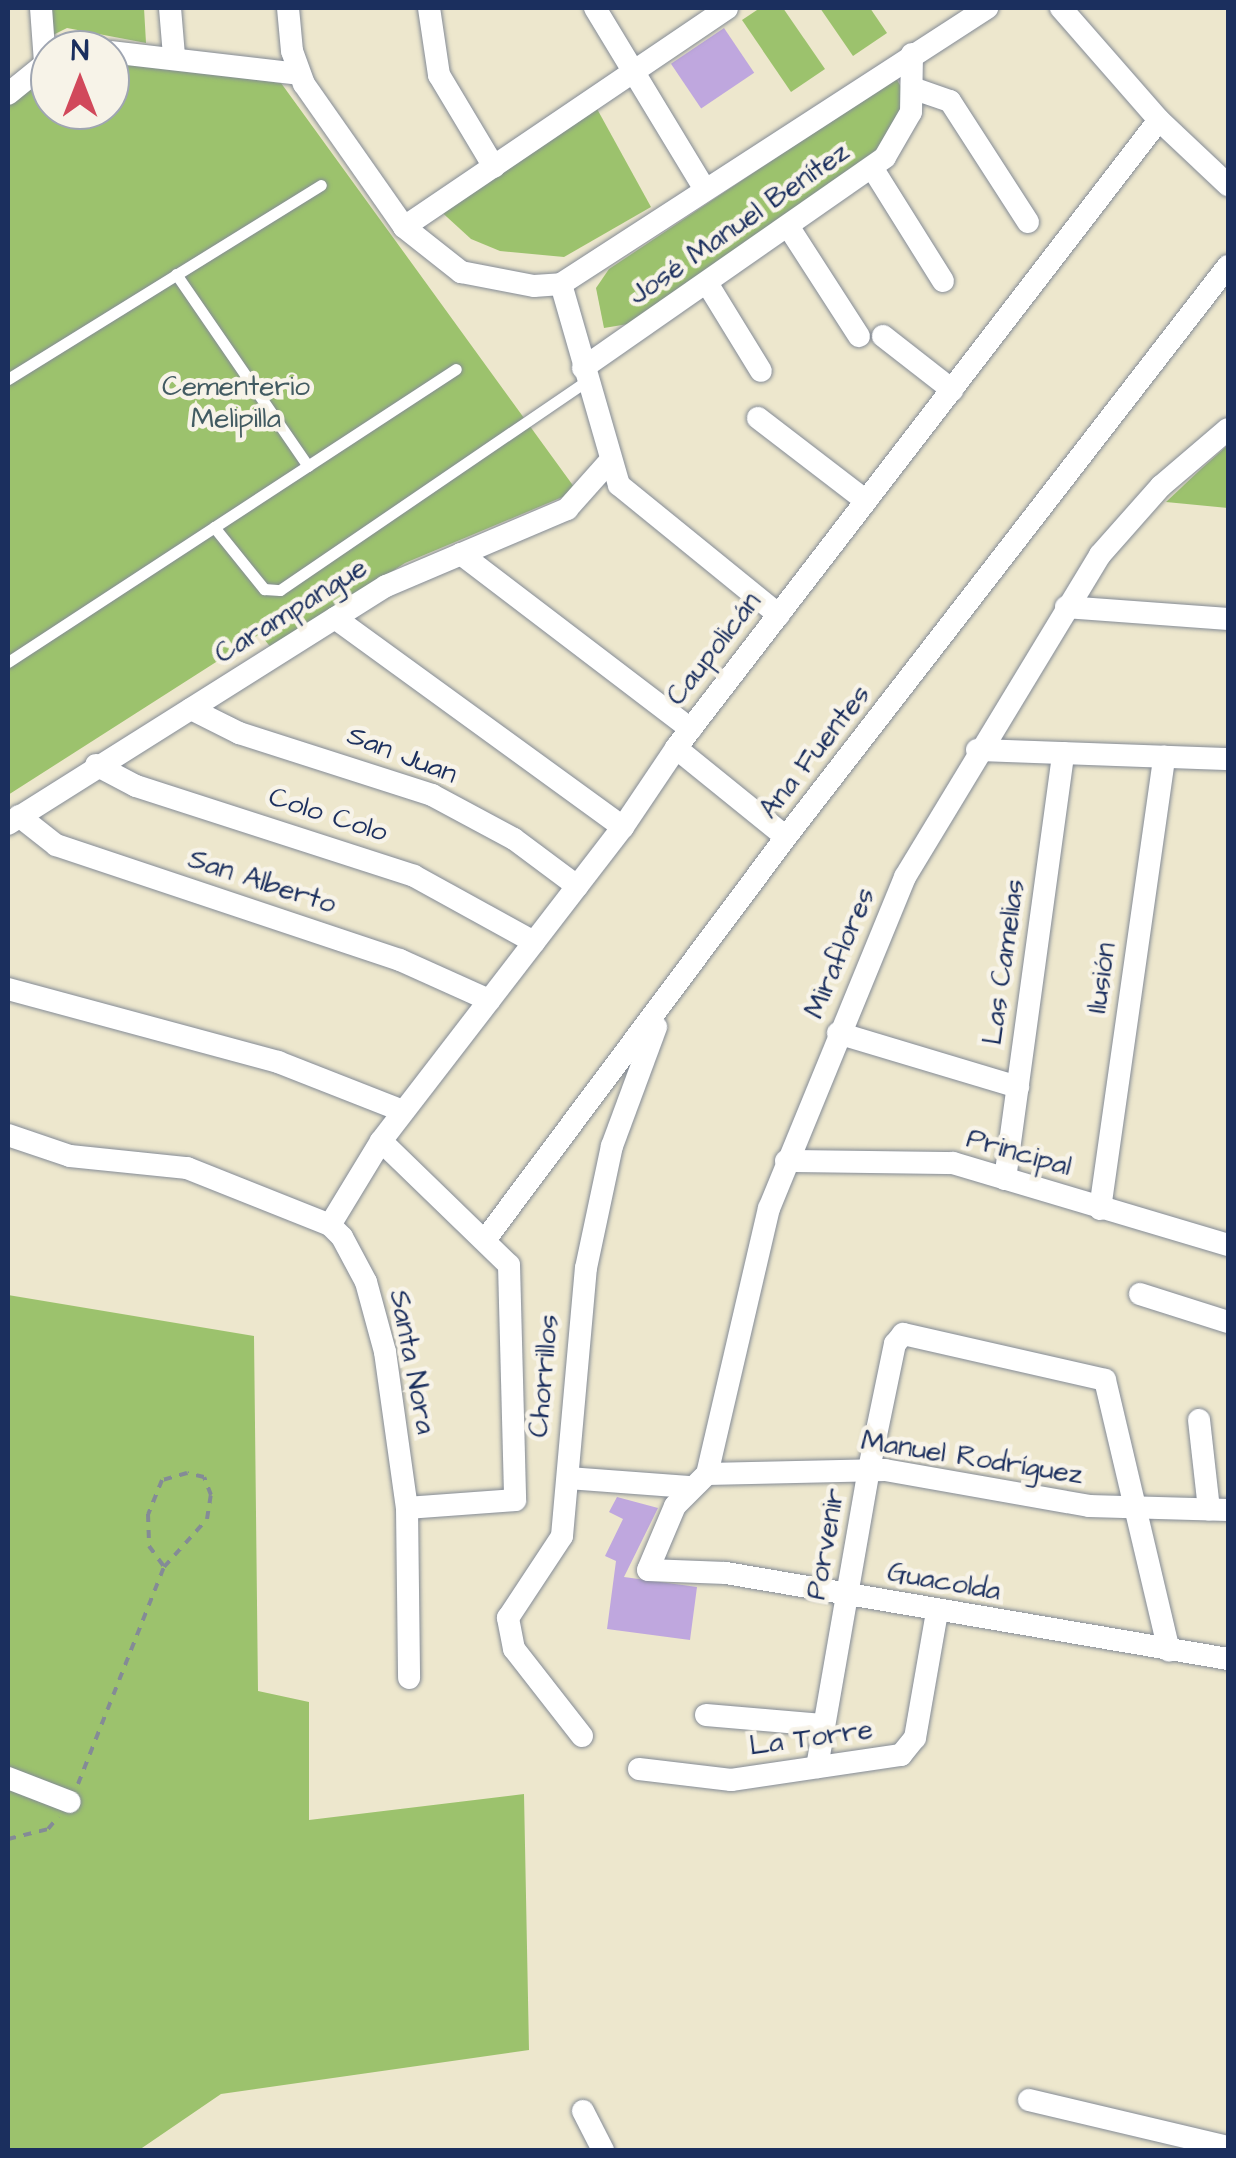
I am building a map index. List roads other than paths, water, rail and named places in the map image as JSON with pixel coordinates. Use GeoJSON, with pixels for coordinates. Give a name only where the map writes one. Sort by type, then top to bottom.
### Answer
{"type":"FeatureCollection","features":[{"type":"Feature","properties":{"kind":"street"},"geometry":{"type":"LineString","coordinates":[[170,8],[174,56]]}},
{"type":"Feature","properties":{"kind":"street"},"geometry":{"type":"LineString","coordinates":[[288,8],[299,74],[404,227],[430,253],[478,278],[515,286],[560,284],[608,463],[635,503],[779,615]]}},
{"type":"Feature","properties":{"kind":"street"},"geometry":{"type":"LineString","coordinates":[[429,8],[439,75],[494,168]]}},
{"type":"Feature","properties":{"kind":"street"},"geometry":{"type":"LineString","coordinates":[[596,8],[704,188]]}},
{"type":"Feature","properties":{"kind":"street"},"geometry":{"type":"LineString","coordinates":[[404,227],[727,8]]}},
{"type":"Feature","properties":{"kind":"street","name":"José Manuel Benítez"},"geometry":{"type":"LineString","coordinates":[[560,284],[986,8]]}},
{"type":"Feature","properties":{"kind":"street"},"geometry":{"type":"LineString","coordinates":[[1061,8],[1160,120],[1228,185]]}},
{"type":"Feature","properties":{"kind":"street"},"geometry":{"type":"LineString","coordinates":[[130,53],[299,74]]}},
{"type":"Feature","properties":{"kind":"street","name":"José Manuel Benítez"},"geometry":{"type":"LineString","coordinates":[[585,375],[707,282],[873,169],[905,128],[915,88],[912,54]]}},
{"type":"Feature","properties":{"kind":"street"},"geometry":{"type":"LineString","coordinates":[[8,94],[30,76]]}},
{"type":"Feature","properties":{"kind":"street"},"geometry":{"type":"LineString","coordinates":[[915,88],[950,101],[1028,222]]}},
{"type":"Feature","properties":{"kind":"street","name":"Caupolicán"},"geometry":{"type":"LineString","coordinates":[[330,1225],[381,1141],[623,827],[683,738],[1160,120]]}},
{"type":"Feature","properties":{"kind":"street"},"geometry":{"type":"LineString","coordinates":[[873,169],[943,281]]}},
{"type":"Feature","properties":{"kind":"street"},"geometry":{"type":"LineString","coordinates":[[788,226],[859,336]]}},
{"type":"Feature","properties":{"kind":"street","name":"Ana Fuentes"},"geometry":{"type":"LineString","coordinates":[[485,1240],[786,837],[1228,266]]}},
{"type":"Feature","properties":{"kind":"street"},"geometry":{"type":"LineString","coordinates":[[707,282],[761,370]]}},
{"type":"Feature","properties":{"kind":"street"},"geometry":{"type":"LineString","coordinates":[[1200,306],[1228,304]]}},
{"type":"Feature","properties":{"kind":"street"},"geometry":{"type":"LineString","coordinates":[[883,336],[952,390]]}},
{"type":"Feature","properties":{"kind":"street"},"geometry":{"type":"LineString","coordinates":[[758,418],[866,501]]}},
{"type":"Feature","properties":{"kind":"street","name":"Miraflores"},"geometry":{"type":"LineString","coordinates":[[648,1570],[698,1480],[752,1269],[786,1161],[905,877],[977,750],[1066,607],[1140,508],[1228,429]]}},
{"type":"Feature","properties":{"kind":"street","name":"Carampangue"},"geometry":{"type":"LineString","coordinates":[[13,820],[386,586],[566,509],[608,463]]}},
{"type":"Feature","properties":{"kind":"street"},"geometry":{"type":"LineString","coordinates":[[460,554],[683,738],[786,837]]}},
{"type":"Feature","properties":{"kind":"street"},"geometry":{"type":"LineString","coordinates":[[1066,607],[1228,619]]}},
{"type":"Feature","properties":{"kind":"street"},"geometry":{"type":"LineString","coordinates":[[335,618],[623,827]]}},
{"type":"Feature","properties":{"kind":"street","name":"San Juan"},"geometry":{"type":"LineString","coordinates":[[191,708],[239,732],[432,795],[514,839],[577,886]]}},
{"type":"Feature","properties":{"kind":"street"},"geometry":{"type":"LineString","coordinates":[[977,750],[1228,759]]}},
{"type":"Feature","properties":{"kind":"street","name":"Las Camelias"},"geometry":{"type":"LineString","coordinates":[[1005,1179],[1063,753]]}},
{"type":"Feature","properties":{"kind":"street","name":"Ilusión"},"geometry":{"type":"LineString","coordinates":[[1100,1209],[1164,757]]}},
{"type":"Feature","properties":{"kind":"street","name":"Colo Colo"},"geometry":{"type":"LineString","coordinates":[[96,765],[136,786],[414,876],[534,942]]}},
{"type":"Feature","properties":{"kind":"street","name":"San Alberto"},"geometry":{"type":"LineString","coordinates":[[13,820],[56,845],[400,960],[489,1000]]}},
{"type":"Feature","properties":{"kind":"street"},"geometry":{"type":"LineString","coordinates":[[8,989],[278,1062],[403,1112]]}},
{"type":"Feature","properties":{"kind":"street","name":"Chorrillos"},"geometry":{"type":"LineString","coordinates":[[582,1736],[518,1656],[507,1626],[515,1600],[556,1550],[568,1478],[572,1365],[594,1224],[622,1114],[672,992]]}},
{"type":"Feature","properties":{"kind":"street"},"geometry":{"type":"LineString","coordinates":[[838,1033],[1018,1087]]}},
{"type":"Feature","properties":{"kind":"street"},"geometry":{"type":"LineString","coordinates":[[8,1135],[70,1156],[187,1168],[330,1225]]}},
{"type":"Feature","properties":{"kind":"street"},"geometry":{"type":"LineString","coordinates":[[381,1141],[508,1265],[516,1500],[407,1508]]}},
{"type":"Feature","properties":{"kind":"street","name":"Principal"},"geometry":{"type":"LineString","coordinates":[[786,1161],[953,1163],[1228,1246]]}},
{"type":"Feature","properties":{"kind":"street","name":"Santa Nora"},"geometry":{"type":"LineString","coordinates":[[330,1225],[353,1254],[377,1316],[407,1508],[410,1678]]}},
{"type":"Feature","properties":{"kind":"street"},"geometry":{"type":"LineString","coordinates":[[1140,1294],[1228,1322]]}},
{"type":"Feature","properties":{"kind":"street","name":"Porvenir"},"geometry":{"type":"LineString","coordinates":[[817,1768],[869,1469],[903,1334],[1105,1380],[1134,1507]]}},
{"type":"Feature","properties":{"kind":"street"},"geometry":{"type":"LineString","coordinates":[[1199,1420],[1219,1510]]}},
{"type":"Feature","properties":{"kind":"street","name":"Manuel Rodríguez"},"geometry":{"type":"LineString","coordinates":[[568,1478],[698,1480],[869,1469],[1075,1504],[1219,1510]]}},
{"type":"Feature","properties":{"kind":"street"},"geometry":{"type":"LineString","coordinates":[[1134,1507],[1169,1651]]}},
{"type":"Feature","properties":{"kind":"street","name":"Guacolda"},"geometry":{"type":"LineString","coordinates":[[648,1570],[726,1573],[1228,1659]]}},
{"type":"Feature","properties":{"kind":"street","name":"La Torre"},"geometry":{"type":"LineString","coordinates":[[639,1769],[706,1781],[817,1768],[910,1750],[936,1612]]}},
{"type":"Feature","properties":{"kind":"street"},"geometry":{"type":"LineString","coordinates":[[706,1715],[824,1725]]}},
{"type":"Feature","properties":{"kind":"street"},"geometry":{"type":"LineString","coordinates":[[8,1778],[55,1791],[70,1802]]}},
{"type":"Feature","properties":{"kind":"street"},"geometry":{"type":"LineString","coordinates":[[1030,2100],[1228,2147]]}},
{"type":"Feature","properties":{"kind":"street"},"geometry":{"type":"LineString","coordinates":[[583,2111],[603,2150]]}},
{"type":"Feature","properties":{"kind":"lane"},"geometry":{"type":"LineString","coordinates":[[8,379],[321,185]]}},
{"type":"Feature","properties":{"kind":"lane"},"geometry":{"type":"LineString","coordinates":[[176,274],[308,466]]}},
{"type":"Feature","properties":{"kind":"lane"},"geometry":{"type":"LineString","coordinates":[[8,662],[456,369]]}},
{"type":"Feature","properties":{"kind":"lane"},"geometry":{"type":"LineString","coordinates":[[214,527],[264,589],[280,590],[585,375]]}},
{"type":"Feature","properties":{"kind":"park label","name":"Cementerio Melipilla"},"geometry":{"type":"Point","coordinates":[236,403]}}]}
